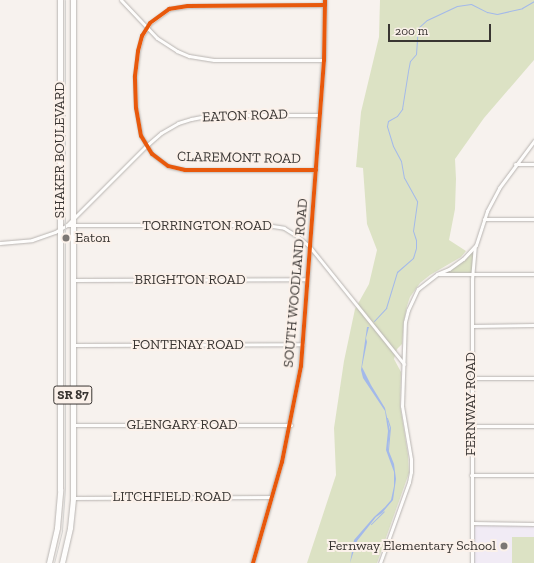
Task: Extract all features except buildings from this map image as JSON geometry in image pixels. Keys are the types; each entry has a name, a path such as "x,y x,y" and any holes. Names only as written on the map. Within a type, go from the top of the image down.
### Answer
{"main road":[{"name":"SHAKER BOULEVARD","path":"49,563 57,528 60,490 60,0"},
{"name":"SHAKER BOULEVARD","path":"62,563 70,528 73,498 73,345 70,225 73,219 73,0"}],"street":[{"path":"121,0 146,28 170,47 195,58 220,60 324,60"},
{"name":"SOUTH WOODLAND ROAD","path":"253,563 291,425 303,344 324,60 326,0"},
{"path":"146,146 139,130 135,85 139,46 146,28 166,11 183,6 325,5"},
{"name":"EATON ROAD","path":"73,219 146,146 172,126 198,117 220,115 320,115"},
{"name":"FERNWAY ROAD","path":"472,563 472,274 476,246 484,219 498,188 534,141"},
{"name":"CLAREMONT ROAD","path":"146,146 163,164 180,170 316,170"},
{"path":"515,164 534,164"},
{"path":"484,219 534,219"},
{"path":"0,243 32,240 70,225"},
{"name":"TORRINGTON ROAD","path":"70,225 279,226 293,233 310,247 404,364"},
{"path":"381,562 409,482 411,472 411,459 402,406 408,310 418,289 437,274 449,269 463,259 476,246"},
{"path":"437,274 534,274"},
{"name":"BRIGHTON ROAD","path":"72,280 307,280"},
{"path":"472,326 534,325"},
{"name":"FONTENAY ROAD","path":"73,345 303,344"},
{"path":"471,378 534,378"},
{"name":"GLENGARY ROAD","path":"73,425 291,425"},
{"path":"472,426 534,426"},
{"path":"472,475 534,475"},
{"name":"LITCHFIELD ROAD","path":"73,498 272,497"},
{"path":"472,523 534,524"}],"shaded area":[{"name":"Fernway Elementary School","path":"476,525 534,525 534,563 474,563 474,528"}],"green space":[{"path":"380,0 534,0 534,60 484,118 455,159 455,209 449,240 466,251 461,257 430,275 420,283 410,297 407,306 402,344 397,349 394,359 401,372 400,405 408,455 409,473 377,563 307,563 336,475 334,428 344,361 355,309 369,284 377,250 367,224 363,168 356,167 361,112 379,37"},
{"path":"476,245 472,273 437,274 449,269 463,259"},
{"path":"512,537 534,537 534,563 512,563"}],"water":[{"path":"367,327 369,327 362,367 385,408 390,431 388,449 394,464 396,479 393,500 382,513 376,517 357,541 350,563 354,540 391,500 394,486 394,472 386,450 388,431 385,411 363,378 361,370"}],"waterway":[{"path":"374,321 386,308 397,272 413,258 416,248 416,240 413,231 417,201 404,178 401,161 393,146 387,126 388,121 397,116 402,109 410,61 416,54 418,28 427,20 457,6 471,4 487,12 497,14 522,8 534,1"},
{"path":"387,418 390,427 388,450"},
{"path":"371,524 384,511"}],"tram line":[{"path":"54,563 62,530 65,488 65,0"}],"cycle path":[{"path":"253,563 282,462 301,366 324,60 325,0"},
{"path":"316,170 185,170 168,166 152,154 141,136 136,108 135,76 138,51 142,36 150,23 169,9 188,6 325,5"}],"place":[{"name":"Eaton","path":"66,238"},
{"name":"Fernway Elementary School","path":"504,546"}]}
